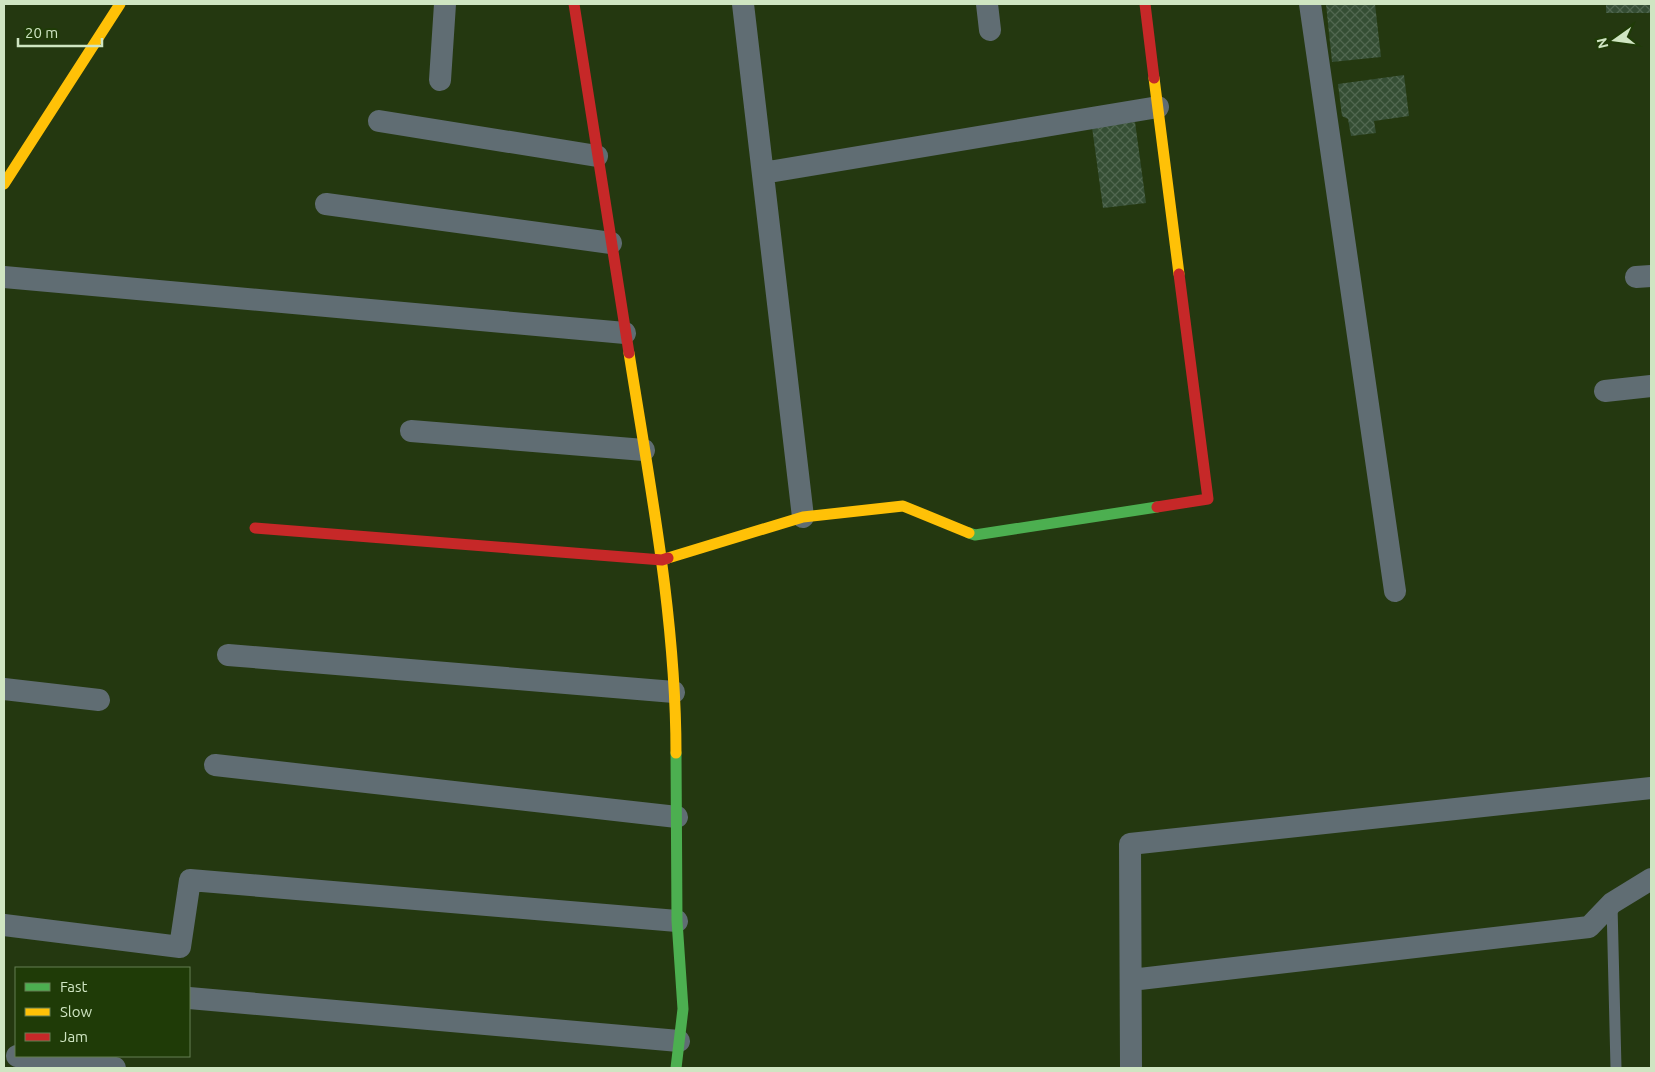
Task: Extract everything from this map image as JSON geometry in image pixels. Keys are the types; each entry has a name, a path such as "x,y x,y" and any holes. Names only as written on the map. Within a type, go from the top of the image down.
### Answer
{"street":[{"path":"4,184 120,4"},
{"path":"440,80 445,4"},
{"path":"574,4 610,243 662,560 676,714 677,921 682,1009 676,1068"},
{"path":"743,4 803,517"},
{"path":"987,4 990,30"},
{"path":"255,528 662,560 803,517 903,506 975,535 1208,498 1145,4"},
{"path":"1310,4 1395,592"},
{"path":"763,173 1158,107"},
{"path":"379,121 597,156"},
{"path":"326,204 610,243"},
{"path":"4,277 625,333"},
{"path":"1605,391 1651,386"},
{"path":"411,431 644,450"},
{"path":"228,655 674,692"},
{"path":"4,689 99,700"},
{"path":"215,765 677,817"},
{"path":"1131,1068 1130,844 1651,788"},
{"path":"1131,980 1589,927 1612,903 1651,879"},
{"path":"4,925 180,947 190,880 677,921"},
{"path":"190,998 679,1041"},
{"path":"24,1057 115,1068"}],"lane":[{"path":"1612,903 1616,1068"}],"building":[{"path":"1326,4 1375,4 1381,57 1332,62"},
{"path":"1606,4 1651,4 1651,13 1606,13"},
{"path":"1404,75 1409,116 1374,121 1376,133 1351,136 1348,119 1342,116 1338,84"},
{"path":"1135,122 1146,203 1103,208 1092,127"}],"traffic: fast":[{"path":"969,533 975,535 1157,507"},
{"path":"676,753 677,921 683,1009 676,1068"}],"traffic: slow":[{"path":"4,184 120,4"},
{"path":"1154,78 1179,274"},
{"path":"629,353 667,603 672,653 676,753"},
{"path":"668,558 803,517 903,506 969,533"}],"traffic: jam":[{"path":"574,4 629,353"},
{"path":"1145,4 1154,78"},
{"path":"1157,507 1208,499 1179,274"},
{"path":"255,528 662,560 668,558"}]}
